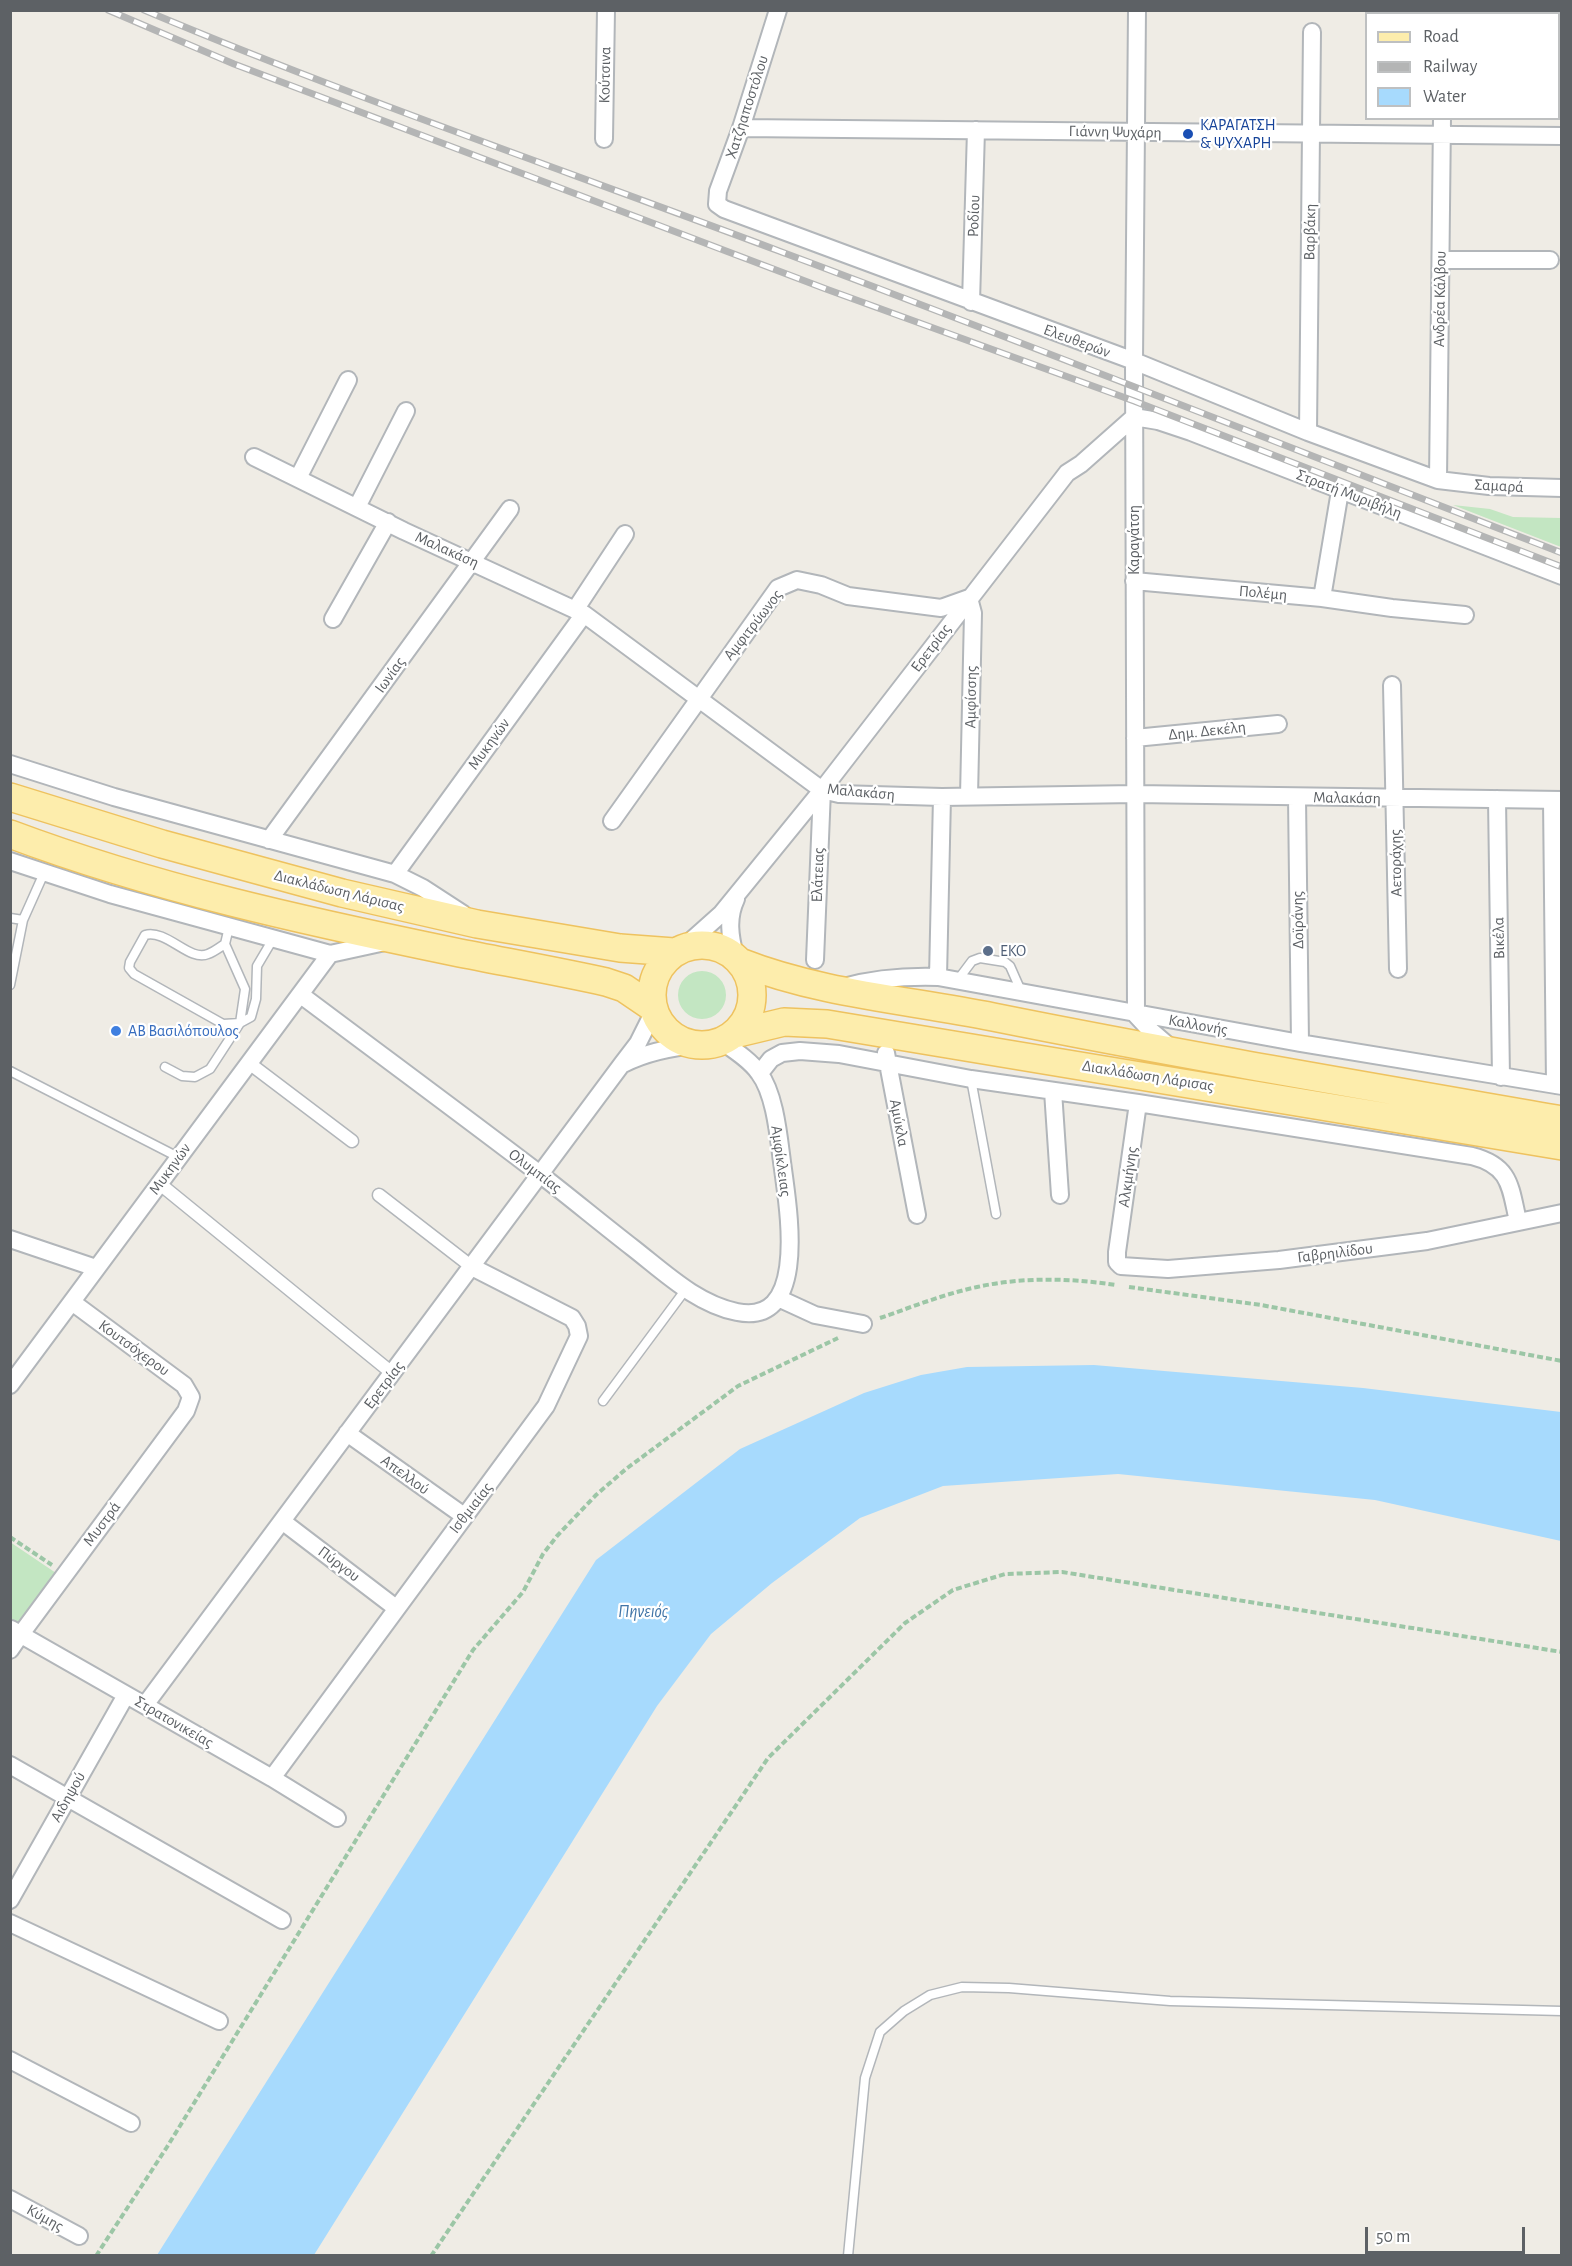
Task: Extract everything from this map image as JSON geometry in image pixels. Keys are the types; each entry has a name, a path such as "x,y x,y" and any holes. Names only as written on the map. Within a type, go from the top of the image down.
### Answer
{"main road":[{"name":"Διακλάδωση Λάρισας","path":"10,797 251,869 342,893 477,924 620,948 679,949"},
{"name":"Διακλάδωση Λάρισας","path":"10,834 50,849 231,902 400,940 606,982 631,992 653,1009"},
{"path":"697,944 723,949 738,959 749,976 752,991 751,1007 744,1022 718,1040 684,1042 671,1035 661,1024 653,1009 651,991 655,976 663,962 679,949 697,944"},
{"name":"Διακλάδωση Λάρισας","path":"738,959 790,980 835,989 1562,1120"},
{"name":"Διακλάδωση Λάρισας","path":"718,1040 763,1026 793,1022 827,1024 1562,1146"}],"street":[{"name":"Κούτσινα","path":"604,139 606,10"},
{"name":"Χατζηαποστόλου","path":"717,204 718,191 741,128 778,10"},
{"name":"Καραγάτση","path":"1136,1014 1134,362 1137,10"},
{"name":"Βαρβάκη","path":"1308,432 1312,32"},
{"name":"Γιάννη Ψυχάρη","path":"741,128 1311,134 1442,127 1562,136"},
{"name":"Ανδρέα Κάλβου","path":"1438,480 1442,127"},
{"name":"Ροδίου","path":"971,302 976,130"},
{"name":"Ελευθερών","path":"717,204 724,209 1134,362 1308,432 1438,480"},
{"path":"1441,260 1550,260"},
{"path":"298,478 348,380"},
{"path":"357,507 406,411"},
{"name":"Στρατή Μυριβήλη","path":"1134,417 1158,421 1183,429 1562,576"},
{"name":"Ερετρίας","path":"679,949 721,914 822,790 1067,472 1080,464 1134,417"},
{"name":"Μαλακάση","path":"254,457 579,612 822,790 850,794 942,797 1135,794 1557,800"},
{"name":"Σαμαρά","path":"1438,480 1489,486 1562,488"},
{"path":"1322,598 1341,490"},
{"name":"Ιωνίας","path":"269,840 510,509"},
{"path":"333,619 388,522"},
{"name":"Μυκηνών","path":"395,874 579,612 625,534"},
{"name":"Αμφιτρύωνος","path":"612,821 778,588 797,580 821,585 848,597 941,608 969,598"},
{"name":"Πολέμη","path":"1134,581 1322,598 1465,615"},
{"name":"Αμφίσσης","path":"969,598 973,613 969,796"},
{"name":"Αετοράχης","path":"1392,685 1398,969"},
{"name":"Δημ. Δεκέλη","path":"1135,738 1278,724"},
{"path":"10,764 114,797 395,874 423,888 477,924"},
{"name":"Ελάτειας","path":"815,960 822,790"},
{"path":"938,977 942,797"},
{"name":"Δοϊράνης","path":"1297,797 1300,1043"},
{"name":"Βικέλα","path":"1497,799 1501,1077"},
{"path":"1557,800 1558,1085"},
{"path":"10,861 229,927 330,954 400,940"},
{"name":"Ερετρίας","path":"738,959 730,935 730,918 740,890"},
{"name":"Μυκηνών","path":"10,1385 330,954"},
{"name":"Καλλoνής","path":"835,989 875,979 902,976 938,977 1300,1043 1558,1085"},
{"name":"Ολυμπίας","path":"301,995 540,1175 686,1289 713,1303 739,1312 758,1312 778,1299"},
{"name":"Ερετρίας","path":"145,1705 622,1064 638,1042 653,1009"},
{"path":"1136,1014 1149,1029 1176,1052"},
{"name":"Αμύκλα","path":"882,1032 917,1215"},
{"path":"622,1064 640,1055 718,1040"},
{"name":"Αμφίκλειας","path":"718,1040 736,1051 760,1073 768,1092 775,1120 790,1229 788,1273 778,1299"},
{"path":"760,1073 777,1055 787,1052 820,1052 887,1062 921,1071 971,1079 1461,1154 1488,1160 1500,1168 1508,1179 1518,1221"},
{"path":"249,1063 352,1141"},
{"path":"1053,1091 1060,1195"},
{"name":"Αλκμήνης","path":"1117,1252 1138,1103"},
{"path":"1262,1122 1333,1107"},
{"path":"160,1184 392,1373"},
{"path":"379,1195 472,1267"},
{"name":"Γαβρηιλίδου","path":"1117,1252 1117,1262 1129,1268 1210,1267 1426,1241 1562,1213"},
{"path":"10,1239 96,1268"},
{"name":"Ισθμιαίας","path":"272,1778 546,1406 579,1336 572,1318 472,1267"},
{"path":"778,1299 815,1315 863,1324"},
{"name":"Κουτσόχερου","path":"72,1302 184,1385 190,1398"},
{"name":"Μυστρά","path":"10,1650 16,1631 65,1574 186,1411 190,1398"},
{"name":"Απελλού","path":"347,1433 464,1516"},
{"name":"Πύργου","path":"282,1521 396,1608"},
{"name":"Στρατονικείας","path":"16,1631 272,1778 337,1818"},
{"name":"Αιδηψού","path":"10,1900 18,1868 68,1797 126,1695"},
{"path":"10,1765 282,1920"},
{"path":"10,1923 219,2021"},
{"path":"10,2060 130,2123"},
{"name":"Κύμης","path":"10,2199 79,2236"}],"lane":[{"path":"10,984 23,920 44,873"},
{"path":"10,918 23,920"},
{"path":"165,1067 182,1076 195,1077 210,1069 240,1023 245,988 225,944 229,927"},
{"path":"225,944 207,955 198,955 152,933 145,936 129,968 134,974 223,1024 240,1023 250,1017 256,999 257,966 273,939"},
{"path":"957,981 972,961 980,958 1005,962 1010,966 1021,992"},
{"path":"10,1071 178,1157"},
{"path":"971,1079 996,1214"},
{"path":"603,1401 686,1289"},
{"path":"848,2256 865,2078 880,2032 904,2011 930,1995 962,1987 1170,2001 1562,2010"}],"path":[{"path":"96,2256 167,2147 473,1650 523,1592 543,1554 556,1536 589,1501 626,1469 721,1397 750,1379 848,1334 863,1324 974,1287 1012,1281 1058,1279 1261,1305 1562,1361"},
{"path":"10,1537 65,1574"},
{"path":"431,2256 768,1758 905,1623 953,1590 1005,1574 1062,1572 1562,1652"}],"green space":[{"path":"1453,505 1490,509 1513,517 1561,518 1561,547"},
{"path":"697,971 707,971 719,978 726,990 726,1000 719,1012 707,1019 697,1019 682,1008 678,1000 678,990 689,975"},
{"path":"10,1542 56,1573 19,1624 11,1620"}],"water":[{"name":"Πηνειός","path":"1094,1365 1363,1388 1561,1412 1561,1541 1375,1500 1118,1474 943,1486 860,1518 772,1583 711,1634 657,1706 314,2255 157,2255 596,1560 740,1449 864,1393 921,1375 967,1367"}],"railway":[{"path":"108,10 234,64 826,289 1134,401 1562,567"},
{"path":"144,10 302,74 877,288 1562,553"}],"place":[{"name":"ΚΑΡΑΓΑΤΣΗ & ΨΥΧΑΡΗ","path":"1188,134"},
{"name":"EKO","path":"988,951"},
{"name":"ΑΒ Βασιλόπουλος","path":"116,1031"}]}
